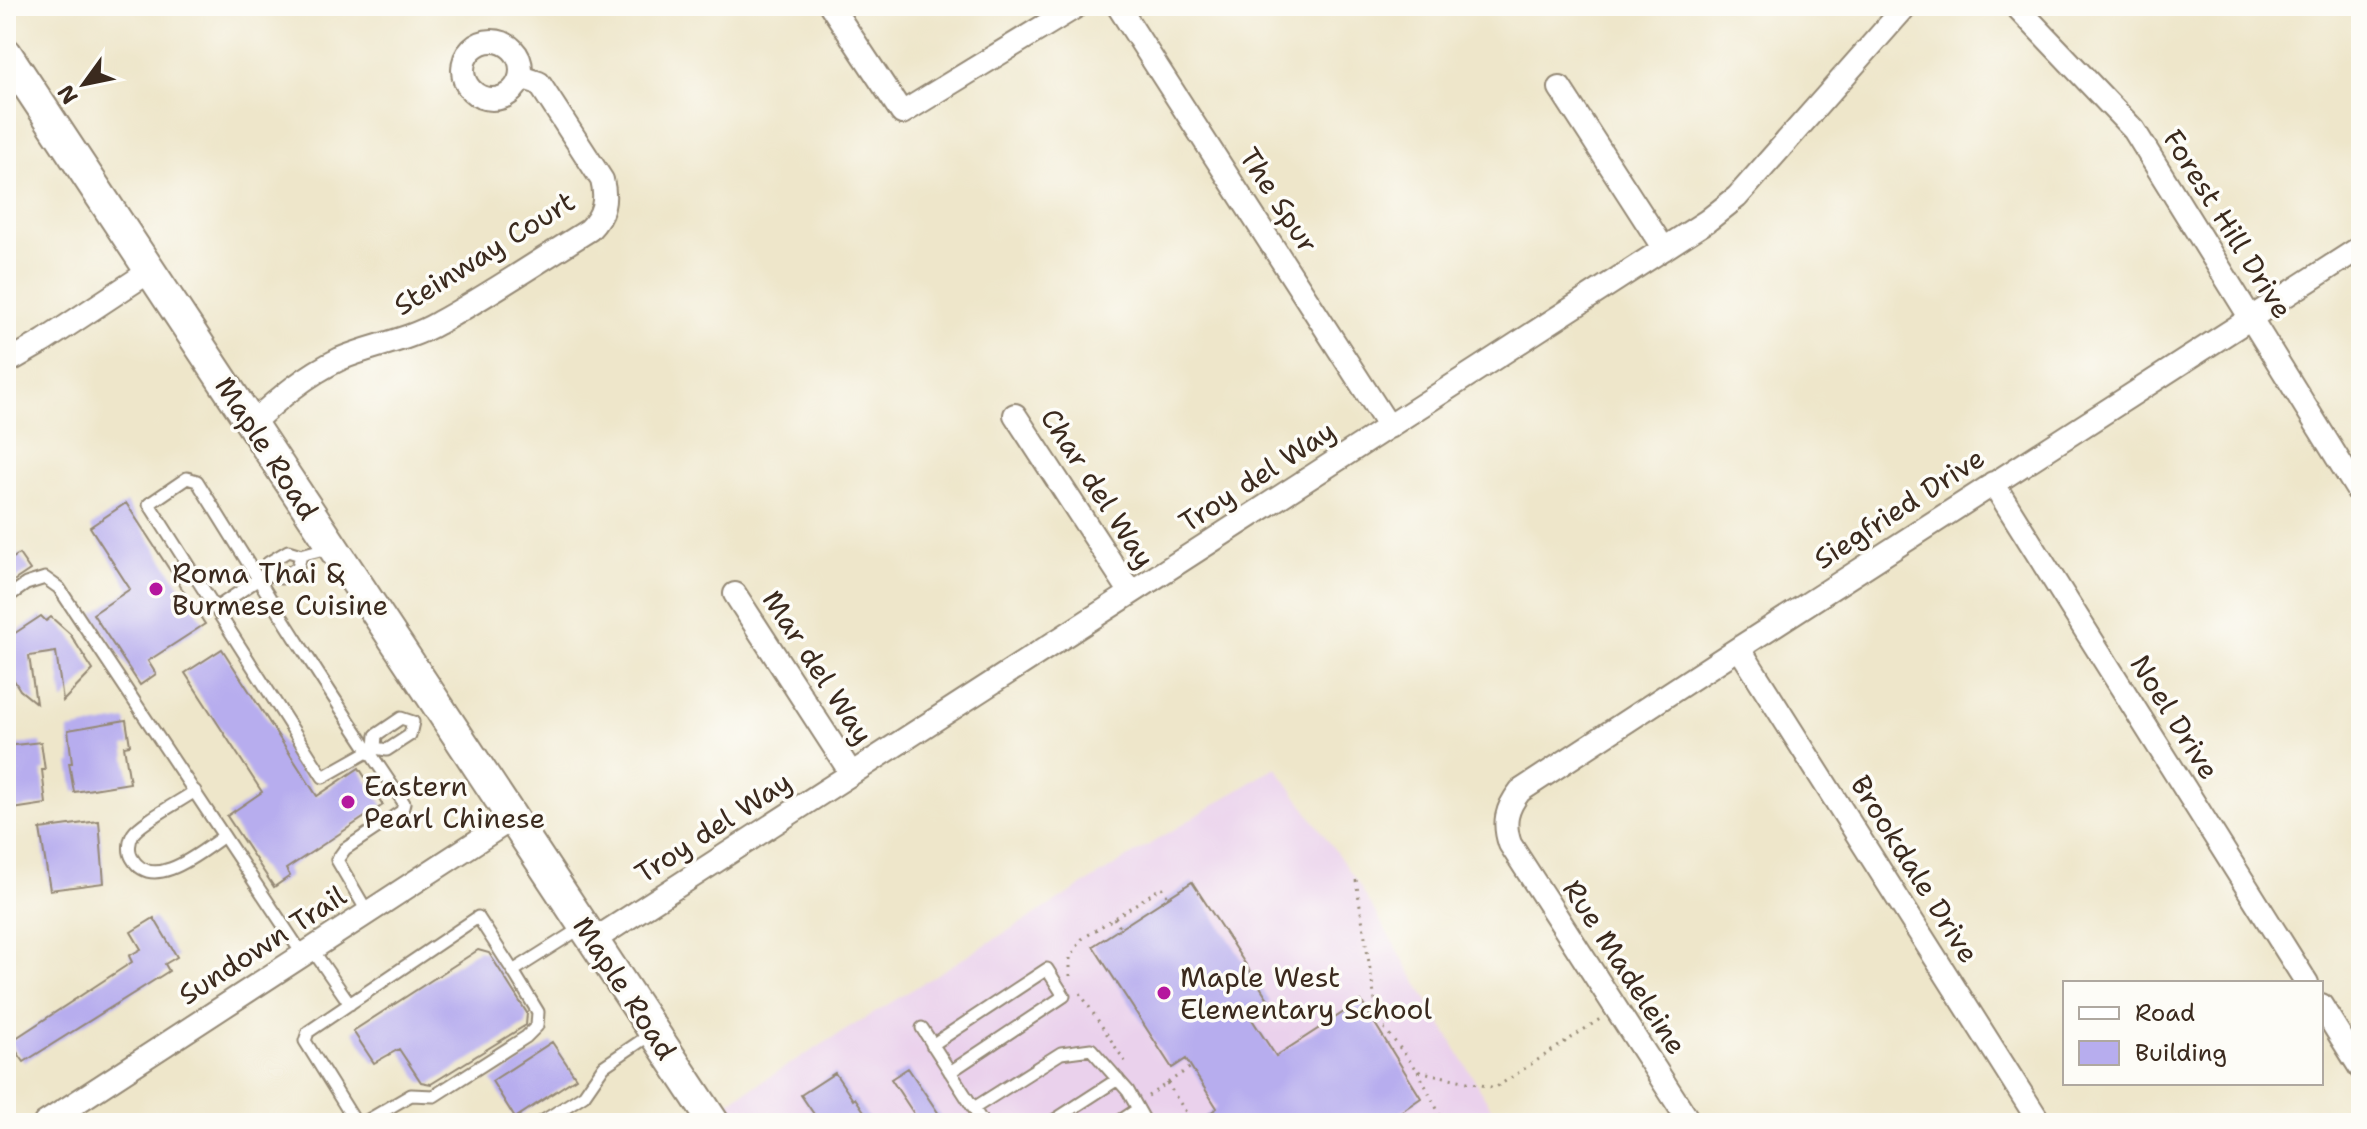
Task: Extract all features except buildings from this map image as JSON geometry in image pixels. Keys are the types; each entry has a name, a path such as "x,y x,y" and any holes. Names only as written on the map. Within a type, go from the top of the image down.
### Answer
{"main road":[{"name":"Maple Road","path":"6,53 332,547 426,714 513,818 714,1123"}],"street":[{"path":"831,6 902,113 1077,6"},
{"name":"The Spur","path":"1118,6 1389,427"},
{"name":"Troy del Way","path":"589,933 851,773 1707,221 1737,197 1906,6"},
{"name":"Forest Hill Drive","path":"2016,6 2134,130 2361,496"},
{"name":"Steinway Court","path":"251,424 281,396 314,373 341,359 407,338 436,324 589,230 597,222 604,208 602,180 539,83 521,77"},
{"path":"1560,88 1664,249"},
{"name":"Siegfried Drive","path":"1510,844 1505,830 1506,816 1520,791 2361,247"},
{"path":"6,363 150,271"},
{"name":"Char del Way","path":"1015,415 1131,593"},
{"name":"Noel Drive","path":"1993,483 2306,981"},
{"name":"Mar del Way","path":"735,594 851,773"},
{"name":"Brookdale Drive","path":"1739,648 2040,1123"},
{"name":"Sundown Trail","path":"45,1123 513,818"},
{"name":"Rue Madeleine","path":"1510,844 1690,1123"},
{"path":"2323,1008 2361,1069"}],"lane":[{"path":"368,913 337,860 345,849 402,811 404,803 372,750 262,577 197,481 187,478 149,504 323,777 372,750 387,750 410,735 426,714"},
{"path":"216,608 262,577 268,563 288,551 301,555 332,547"},
{"path":"262,577 281,578 298,567 301,555"},
{"path":"6,598 26,584 45,578 59,588 224,836 307,952 350,1004"},
{"path":"372,750 376,735 401,718 426,714"},
{"path":"195,791 134,832 129,844 133,859 144,869 158,874 171,870 224,836"},
{"path":"356,1123 305,1041 308,1032 478,917 538,1012 537,1026 526,1037 434,1096 411,1095 363,1123"},
{"path":"513,971 589,933"},
{"path":"932,1045 1047,969 1064,996 950,1072"},
{"path":"922,1028 983,1123"},
{"path":"540,1123 584,1095 604,1066 655,1032"},
{"path":"974,1108 1061,1053 1091,1049 1128,1091 1146,1123"},
{"path":"1050,1123 1118,1079"},
{"path":"1117,1123 1138,1109"}],"path":[{"path":"1356,880 1378,1020 1418,1071 1444,1123"},
{"path":"1070,978 1070,958 1082,939 1162,887 1167,896"},
{"path":"1114,918 1121,929"},
{"path":"1079,992 1130,1070"},
{"path":"1418,1071 1495,1088 1600,1019"},
{"path":"1154,1105 1148,1096 1191,1067"},
{"path":"1167,1083 1193,1123"}],"shaded area":[{"name":"Maple West Elementary School","path":"1276,767 1356,880 1500,1123 730,1123 720,1107"}],"place":[{"name":"Roma Thai & Burmese Cuisine","path":"156,589"},
{"name":"Eastern Pearl Chinese","path":"348,802"},
{"name":"Maple West Elementary School","path":"1164,993"}]}
